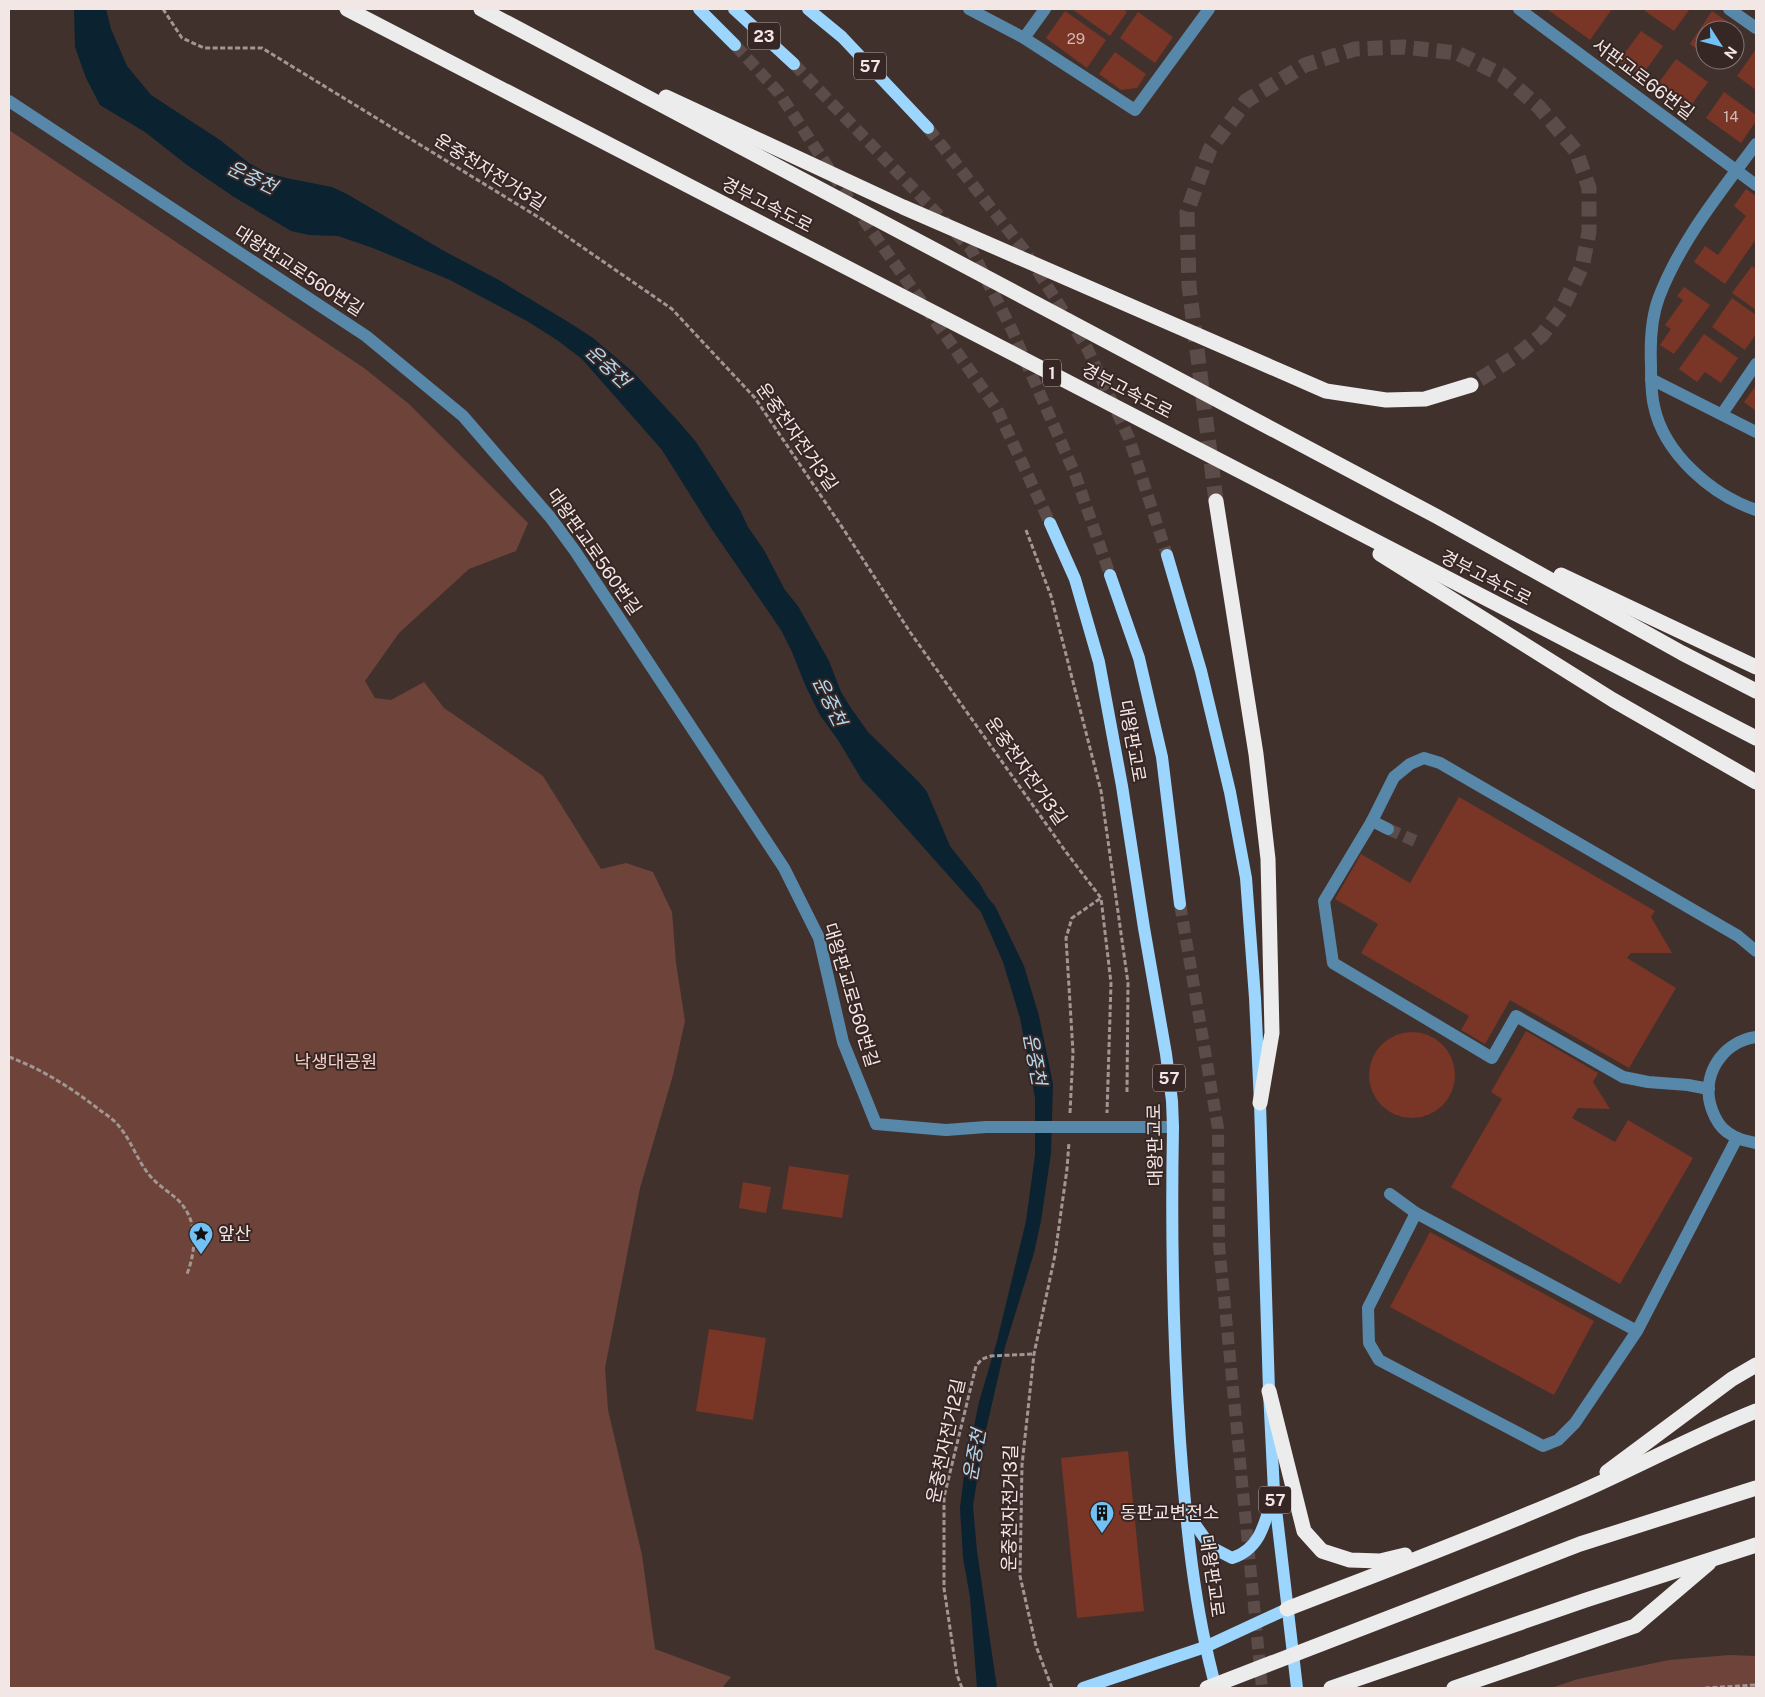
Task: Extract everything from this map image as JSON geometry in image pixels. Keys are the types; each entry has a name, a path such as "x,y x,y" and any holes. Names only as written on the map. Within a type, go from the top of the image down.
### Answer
{"highway":[{"name":"경부고속도로","path":"347,9 1756,738"},
{"name":"경부고속도로","path":"481,9 1436,516 1682,653 1756,691"},
{"path":"509,24 903,207 1326,391 1386,400 1425,399 1471,384"},
{"path":"1287,496 1613,700 1756,782"},
{"path":"1216,501 1256,754 1268,858 1272,1033 1260,1103"},
{"path":"1436,516 1756,667"},
{"path":"1581,1492 1732,1379 1756,1365"},
{"path":"1269,1391 1304,1531 1322,1551 1350,1560 1380,1561 1448,1547"},
{"path":"1287,1609 1448,1547 1581,1492 1728,1423 1756,1412"},
{"path":"1207,1688 1580,1544 1756,1488"},
{"path":"1331,1688 1586,1600 1756,1545"},
{"path":"1454,1688 1635,1626 1717,1557"}],"main road":[{"path":"699,9 735,45"},
{"name":"23","path":"734,9 794,64"},
{"name":"57","path":"808,9 842,37 928,128"},
{"name":"대왕판교로","path":"1050,523 1075,579 1100,662 1166,1054 1174,1127 1175,1365 1185,1511 1205,1647 1216,1688"},
{"name":"57","path":"1167,555 1208,699 1230,792 1246,878 1255,998 1260,1103 1274,1492 1297,1688"},
{"name":"대왕판교로","path":"1110,575 1139,658 1162,757 1180,904"},
{"path":"1185,1511 1211,1547 1232,1558 1243,1555 1262,1532 1274,1492"},
{"path":"1083,1688 1205,1647 1287,1609"}],"street":[{"path":"969,9 1024,38 1135,110 1209,9"},
{"path":"1024,38 1046,9"},
{"path":"1729,9 1756,28"},
{"name":"서판교로66번길","path":"1527,11 1756,185"},
{"name":"대왕판교로560번길","path":"9,100 366,336 462,416 550,516 576,551 784,868 819,938 843,1042 876,1124 946,1130 986,1127 1106,1126"},
{"path":"1756,144 1704,213 1670,272 1658,299 1650,345 1654,406 1662,428 1674,449 1714,489 1740,504 1756,510"},
{"path":"1722,414 1756,364"},
{"path":"1651,379 1756,432"},
{"path":"1709,1089 1688,1085 1648,1082 1624,1076 1516,1016 1492,1058 1333,963 1324,901 1372,821 1394,777 1410,764 1424,758 1440,763 1738,936 1756,951"},
{"path":"1372,821 1388,829"},
{"path":"1756,1037 1738,1042 1725,1052 1714,1065 1709,1081 1708,1100 1715,1117 1726,1131 1737,1138 1756,1143"},
{"path":"1106,1126 1174,1127"},
{"path":"1416,1213 1368,1308 1369,1343 1379,1360 1543,1446 1558,1440 1575,1423 1637,1331 1737,1138"},
{"path":"1390,1194 1416,1213 1637,1331"}],"path":[{"name":"운중천자전거3길","path":"163,9 182,38 204,48 262,48 543,220 672,309 755,398 910,632 1066,852 1101,898 1111,983 1106,1126"},
{"path":"1026,530 1051,596 1101,792 1128,983 1127,1092"},
{"path":"9,1056 41,1071 66,1086 117,1124 147,1172 187,1212 192,1224 194,1237 193,1258 187,1274"},
{"name":"운중천자전거3길","path":"991,1356 1034,1354 1022,1465 1020,1576 1036,1646 1052,1688"},
{"name":"운중천자전거2길","path":"962,1688 958,1675 944,1588 944,1497 976,1366 982,1359 991,1356"},
{"path":"1705,1688 1756,1685"}],"green space":[{"name":"낙생대공원","path":"9,130 364,368 409,404 528,523 516,551 469,569 399,633 365,681 375,698 391,700 424,682 444,708 543,776 601,869 626,863 653,872 672,912 676,963 685,1021 673,1075 640,1188 605,1368 608,1410 642,1555 655,1649 731,1677 722,1688 11,1688 9,1685"},
{"path":"1730,1655 1756,1656 1756,1688 1551,1688 1578,1679 1669,1660"}],"water":[{"name":"운중천","path":"74,9 106,9 111,29 127,66 151,95 220,140 249,163 265,172 332,187 347,194 444,251 497,279 570,323 593,338 633,372 696,442 740,510 785,590 798,606 829,661 841,692 851,708 868,732 927,792 950,846 995,906 1024,966 1039,1016 1053,1084 1051,1153 1041,1221 1034,1253 1005,1347 983,1443 973,1506 977,1551 997,1688 977,1688 970,1597 963,1558 960,1508 964,1475 979,1402 997,1341 1026,1221 1035,1155 1035,1098 1020,1018 1003,962 981,912 862,780 838,740 820,715 781,630 711,528 662,450 582,359 527,321 450,280 373,248 338,236 309,235 291,231 234,197 187,165 145,132 100,105 86,78 75,47"}],"building":[{"path":"1072,9 1123,9 1127,12 1110,36"},
{"path":"1547,9 1612,9 1590,40"},
{"path":"1646,9 1689,10 1674,31 1645,11"},
{"path":"1065,11 1106,40 1087,68 1046,38"},
{"path":"1712,11 1725,20 1706,20"},
{"path":"1138,12 1173,37 1155,63 1120,38"},
{"path":"1641,31 1663,46 1641,77 1619,61"},
{"path":"1695,36 1695,48 1690,44"},
{"path":"1756,49 1756,90 1737,76 1741,70 1745,70 1745,65"},
{"path":"1115,52 1146,74 1137,88 1121,90 1099,74"},
{"path":"1676,59 1708,82 1687,111 1655,88"},
{"path":"1724,92 1756,115 1756,121 1741,143 1706,118"},
{"path":"1746,189 1756,196 1756,239 1725,284 1694,262 1705,246 1718,255 1746,216 1734,206"},
{"path":"1752,266 1756,269 1756,310 1732,293"},
{"path":"1684,287 1710,305 1674,354 1660,345 1671,329 1665,325 1683,300 1677,296"},
{"path":"1732,298 1756,315 1756,334 1745,350 1712,327"},
{"path":"1704,334 1738,358 1721,383 1705,372 1697,382 1679,369"},
{"path":"1754,388 1756,389 1756,411 1744,402"},
{"path":"1459,797 1655,911 1651,917 1672,953 1631,953 1627,958 1676,988 1629,1068 1510,1000 1485,1044 1461,1030 1469,1016 1361,953 1378,924 1335,899 1361,854 1410,883"},
{"path":"1526,1031 1598,1073 1593,1082 1610,1109 1578,1108 1572,1118 1615,1142 1628,1120 1693,1158 1620,1284 1451,1187 1502,1099 1491,1092"},
{"path":"1412,1032 1428,1035 1436,1039 1448,1051 1452,1059 1455,1075 1452,1091 1448,1099 1436,1111 1428,1115 1412,1118 1396,1115 1388,1111 1376,1099 1372,1091 1369,1075 1372,1059 1376,1051 1388,1039 1396,1035"},
{"path":"789,1166 849,1175 842,1218 782,1209"},
{"path":"743,1182 771,1187 766,1213 739,1208"},
{"path":"1430,1232 1594,1321 1554,1395 1390,1307"},
{"path":"709,1329 766,1338 753,1420 696,1411"},
{"name":"동판교변전소","path":"1128,1451 1144,1611 1077,1618 1061,1458"}],"tunnel":[{"path":"735,45 779,93 845,193 997,409 1050,523"},
{"path":"1216,501 1189,286 1187,212 1210,149 1246,101 1305,65 1355,49 1403,47 1457,53 1502,75 1539,107 1576,151 1589,188 1589,232 1582,267 1561,310 1542,335 1516,356 1471,385"},
{"path":"794,64 971,249 1012,330 1075,474 1110,575"},
{"path":"928,128 1024,250 1087,348 1129,438 1167,555"},
{"path":"1388,829 1415,841"},
{"path":"1180,904 1218,1128 1219,1245 1262,1688"}],"place":[{"name":"앞산","path":"201,1255"},
{"name":"동판교변전소","path":"1102,1534"}]}
